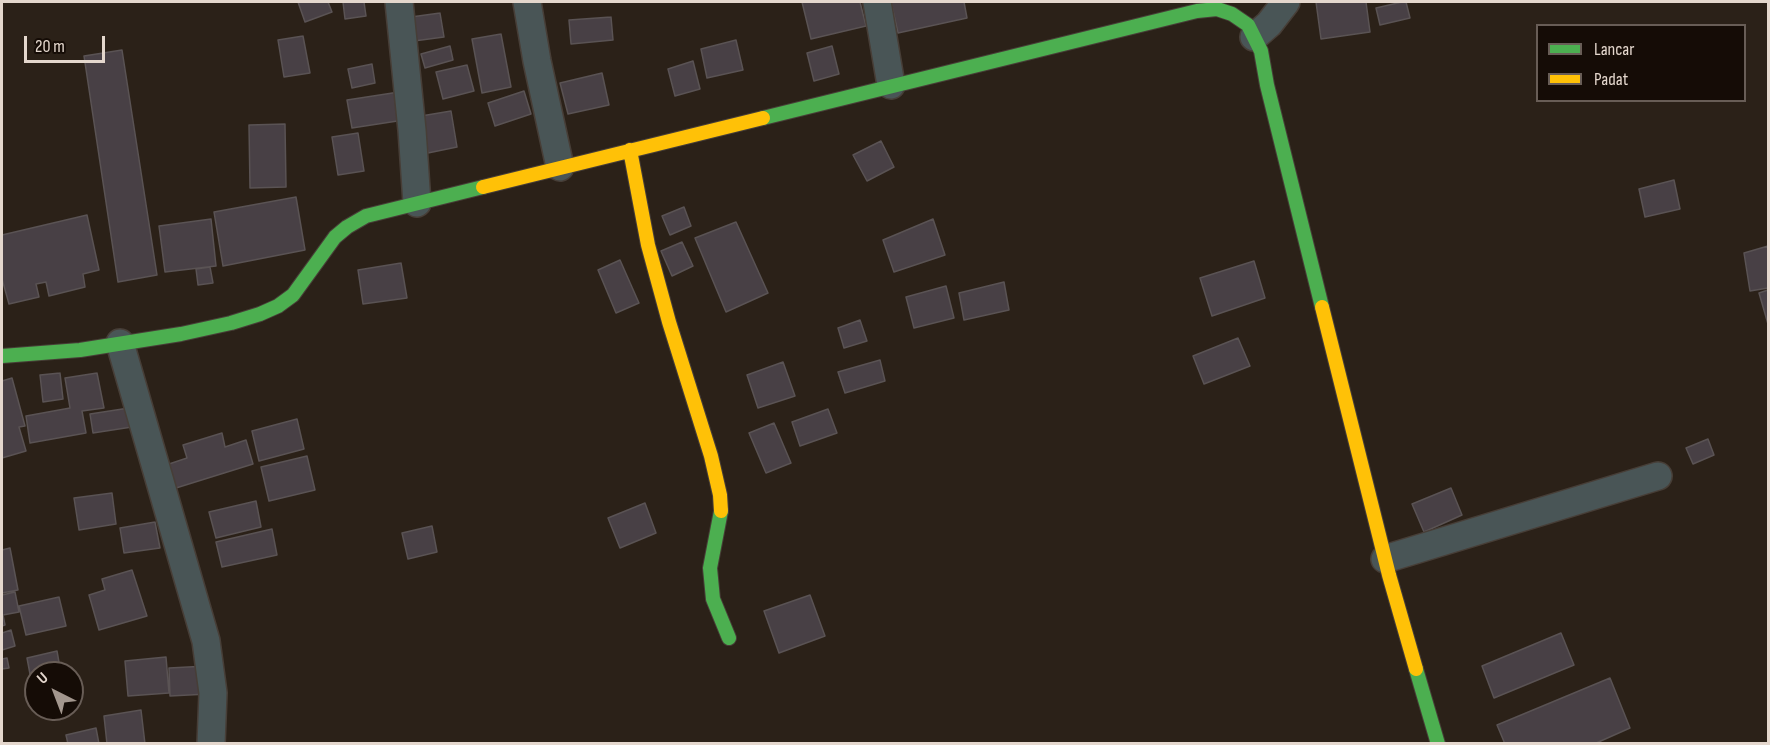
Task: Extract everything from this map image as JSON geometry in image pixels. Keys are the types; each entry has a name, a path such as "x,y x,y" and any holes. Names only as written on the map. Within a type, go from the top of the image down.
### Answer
{"street":[{"path":"399,2 417,203"},
{"path":"527,2 560,167"},
{"path":"878,2 891,85"},
{"path":"1254,37 1269,24 1286,2"},
{"path":"2,356 80,350 181,334 231,323 278,306 293,295 335,237 366,216 891,85 1168,10 1217,9 1232,14 1248,25 1261,51 1267,85 1385,560 1438,744"},
{"path":"630,150 648,245 720,495 722,515 710,568 713,599 729,638"},
{"path":"120,343 206,641 213,693 211,744"},
{"path":"1385,560 1658,476"}],"building":[{"path":"298,2 328,2 332,12 305,22"},
{"path":"343,2 364,2 366,16 345,19"},
{"path":"802,2 860,2 866,26 811,39"},
{"path":"891,2 964,2 967,18 898,33"},
{"path":"1316,2 1366,2 1370,32 1321,39"},
{"path":"1406,2 1410,18 1380,25 1376,8"},
{"path":"440,13 444,37 414,41 411,17"},
{"path":"611,17 613,40 571,44 569,20"},
{"path":"501,34 511,87 482,93 472,39"},
{"path":"303,36 310,73 284,77 278,40"},
{"path":"736,40 743,70 707,78 701,49"},
{"path":"450,46 453,60 425,68 421,54"},
{"path":"832,46 839,74 814,81 807,53"},
{"path":"122,50 157,275 118,282 84,56"},
{"path":"693,61 700,89 675,96 668,69"},
{"path":"372,64 375,83 352,88 348,69"},
{"path":"467,65 474,91 443,99 436,72"},
{"path":"602,73 609,105 568,114 560,83"},
{"path":"524,91 531,114 495,126 488,103"},
{"path":"399,92 404,120 352,128 347,100"},
{"path":"451,111 457,147 428,153 421,116"},
{"path":"285,124 286,187 250,188 249,125"},
{"path":"358,133 364,171 338,175 332,137"},
{"path":"881,141 894,167 867,181 853,155"},
{"path":"1674,180 1680,209 1645,217 1639,189"},
{"path":"296,197 305,250 223,266 214,212"},
{"path":"684,207 691,226 670,235 662,216"},
{"path":"87,215 99,270 83,274 85,287 49,296 46,282 36,284 39,297 9,304 2,279 2,235"},
{"path":"211,219 216,266 165,272 159,226"},
{"path":"933,219 945,255 894,272 883,240"},
{"path":"736,222 768,293 726,312 695,238"},
{"path":"682,242 693,266 672,276 661,251"},
{"path":"1768,246 1768,288 1750,291 1744,253"},
{"path":"620,260 639,303 616,313 598,270"},
{"path":"1254,261 1265,298 1212,316 1200,278"},
{"path":"401,263 407,298 363,304 358,270"},
{"path":"210,267 213,283 198,285 196,269"},
{"path":"1004,282 1009,310 964,320 959,293"},
{"path":"946,286 954,318 914,328 906,297"},
{"path":"1768,290 1768,324 1759,293"},
{"path":"860,320 867,341 844,348 838,328"},
{"path":"1238,338 1250,366 1204,384 1193,356"},
{"path":"880,360 885,381 845,393 838,372"},
{"path":"783,362 795,396 758,408 747,375"},
{"path":"60,373 63,399 43,402 40,375"},
{"path":"97,373 104,408 82,411 86,433 30,443 26,416 70,408 65,378"},
{"path":"12,378 25,426 19,427 26,451 2,458 2,381"},
{"path":"129,408 132,427 93,433 90,414"},
{"path":"828,409 837,433 800,446 792,422"},
{"path":"297,419 304,449 259,461 252,431"},
{"path":"774,423 791,463 766,473 749,433"},
{"path":"222,433 225,447 246,440 253,464 176,488 169,464 187,458 183,445"},
{"path":"1708,439 1714,455 1693,464 1686,448"},
{"path":"307,456 315,490 269,501 261,467"},
{"path":"1451,488 1462,515 1424,532 1412,504"},
{"path":"112,493 116,524 79,530 74,498"},
{"path":"256,501 261,527 216,538 209,512"},
{"path":"645,503 656,533 620,548 608,518"},
{"path":"155,522 160,548 124,553 120,528"},
{"path":"432,526 437,552 408,559 402,533"},
{"path":"272,529 277,555 222,567 216,542"},
{"path":"10,548 18,590 2,593 2,550"},
{"path":"132,570 147,616 99,630 89,595 105,590 102,579"},
{"path":"15,592 19,612 3,615 5,625 2,626 2,595"},
{"path":"810,595 825,636 779,653 764,611"},
{"path":"59,597 66,626 26,635 19,606"},
{"path":"11,630 15,646 2,650 2,633"},
{"path":"1561,633 1574,665 1494,698 1482,666"},
{"path":"57,651 59,661 28,661 27,658"},
{"path":"166,657 169,693 128,696 125,661"},
{"path":"7,658 9,668 2,669 2,659"},
{"path":"207,666 208,694 170,696 169,668"},
{"path":"1610,678 1630,728 1594,744 1505,744 1497,725"},
{"path":"141,710 145,744 107,744 104,716"},
{"path":"96,728 99,744 68,744 66,735"}],"traffic: fast":[{"path":"763,118 1197,11 1217,9 1232,14 1248,25 1261,51 1267,85 1322,307"},
{"path":"2,356 80,350 181,334 260,314 278,306 293,295 335,237 366,216 483,187"},
{"path":"721,511 710,568 713,599 729,638"},
{"path":"1416,669 1438,744"}],"traffic: slow":[{"path":"483,187 763,118"},
{"path":"630,150 648,245 669,322 711,456 720,495 721,511"},
{"path":"1322,307 1389,575 1416,669"}]}
